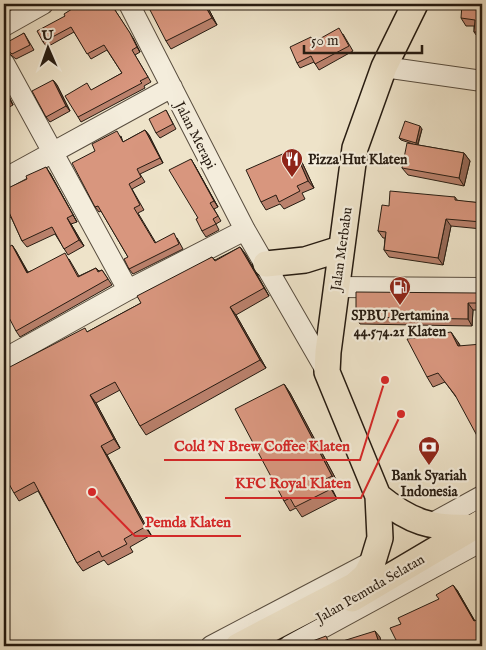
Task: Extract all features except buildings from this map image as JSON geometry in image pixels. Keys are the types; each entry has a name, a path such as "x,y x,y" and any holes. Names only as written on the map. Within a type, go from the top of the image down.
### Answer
{"main road":[{"name":"Jalan Merbabu","path":"378,496 327,372 340,249 355,148 384,67 415,4"},
{"path":"266,264 305,260 340,249"},
{"path":"378,496 398,512 429,525 441,528 479,530"},
{"path":"373,561 380,538 378,496"},
{"name":"Jalan Pemuda Selatan","path":"251,645 362,594 479,530"},
{"name":"Jalan Pemuda Selatan","path":"251,645 355,585 366,574 373,561"}],"street":[{"path":"4,26 43,4"},
{"name":"Jalan Merapi","path":"129,4 245,230 327,372"},
{"path":"4,63 128,290"},
{"path":"384,67 482,81"},
{"path":"4,178 54,153 172,87"},
{"path":"5,355 245,230"},
{"path":"336,286 482,288"},
{"path":"429,525 482,496"},
{"path":"290,646 479,530"},
{"path":"211,646 373,561"}],"place":[{"name":"Pizza Hut Klaten","path":"292,178"},
{"name":"SPBU Pertamina 44.574.21 Klaten","path":"400,306"},
{"name":"Cold 'N Brew Coffee Klaten","path":"385,380"},
{"name":"KFC Royal Klaten","path":"401,414"},
{"name":"Bank Syariah Indonesia","path":"429,466"},
{"name":"Pemda Klaten","path":"92,492"}]}
